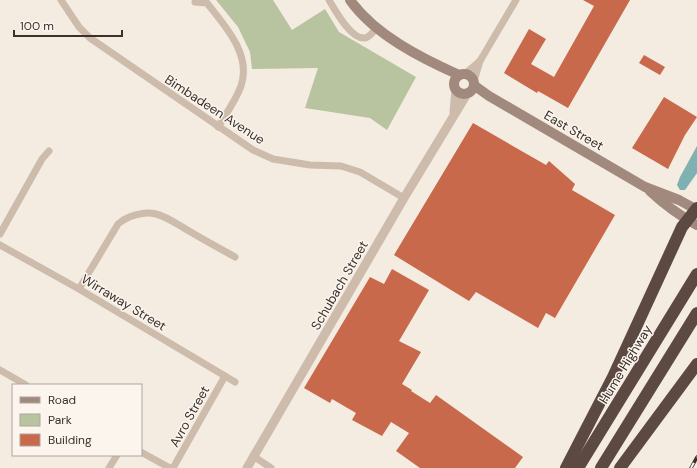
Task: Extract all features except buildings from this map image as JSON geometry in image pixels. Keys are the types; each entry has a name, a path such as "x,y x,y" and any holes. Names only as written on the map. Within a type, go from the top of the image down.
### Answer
{"highway":[{"path":"566,468 613,377 678,236 692,223 696,209"},
{"name":"Hume Highway","path":"578,468 697,274"},
{"path":"601,468 697,313"},
{"path":"620,468 697,364"}],"main road":[{"path":"350,0 377,28 393,39 436,65 462,75 470,76 471,88 459,93 436,65"},
{"path":"455,87 455,79 462,75"},
{"name":"East Street","path":"471,88 489,96 645,187 679,200 696,209"},
{"name":"East Street","path":"645,187 661,202 692,223"}],"street":[{"name":"Bimbadeen Avenue","path":"61,0 79,27 90,38 253,150 273,159 310,165 341,166 360,172 404,198"},
{"path":"329,0 346,26 358,37 367,37 377,28"},
{"name":"Schubach Street","path":"247,468 404,198 471,88 480,61 516,0"},
{"path":"195,2 207,2 235,40 239,50 242,66 241,85 218,127"},
{"name":"Schubach Street","path":"462,75 480,61"},
{"name":"Schubach Street","path":"454,115 455,87"},
{"path":"0,234 48,151"},
{"path":"79,289 118,224 121,221 138,214 155,214 168,219 235,257"},
{"name":"Wirraway Street","path":"0,245 79,289 235,382"},
{"path":"0,370 24,384"},
{"name":"Avro Street","path":"173,468 225,376"},
{"path":"142,453 170,468"},
{"path":"109,468 116,456"},
{"path":"253,456 271,468"}],"green space":[{"path":"216,0 273,0 292,30 325,9 339,32 416,77 387,130 370,118 305,108 318,68 252,69 250,52 238,27"}],"water":[{"path":"697,146 697,173 685,190 680,190 677,185 680,177"}],"railway":[{"path":"691,468 697,457"}]}
